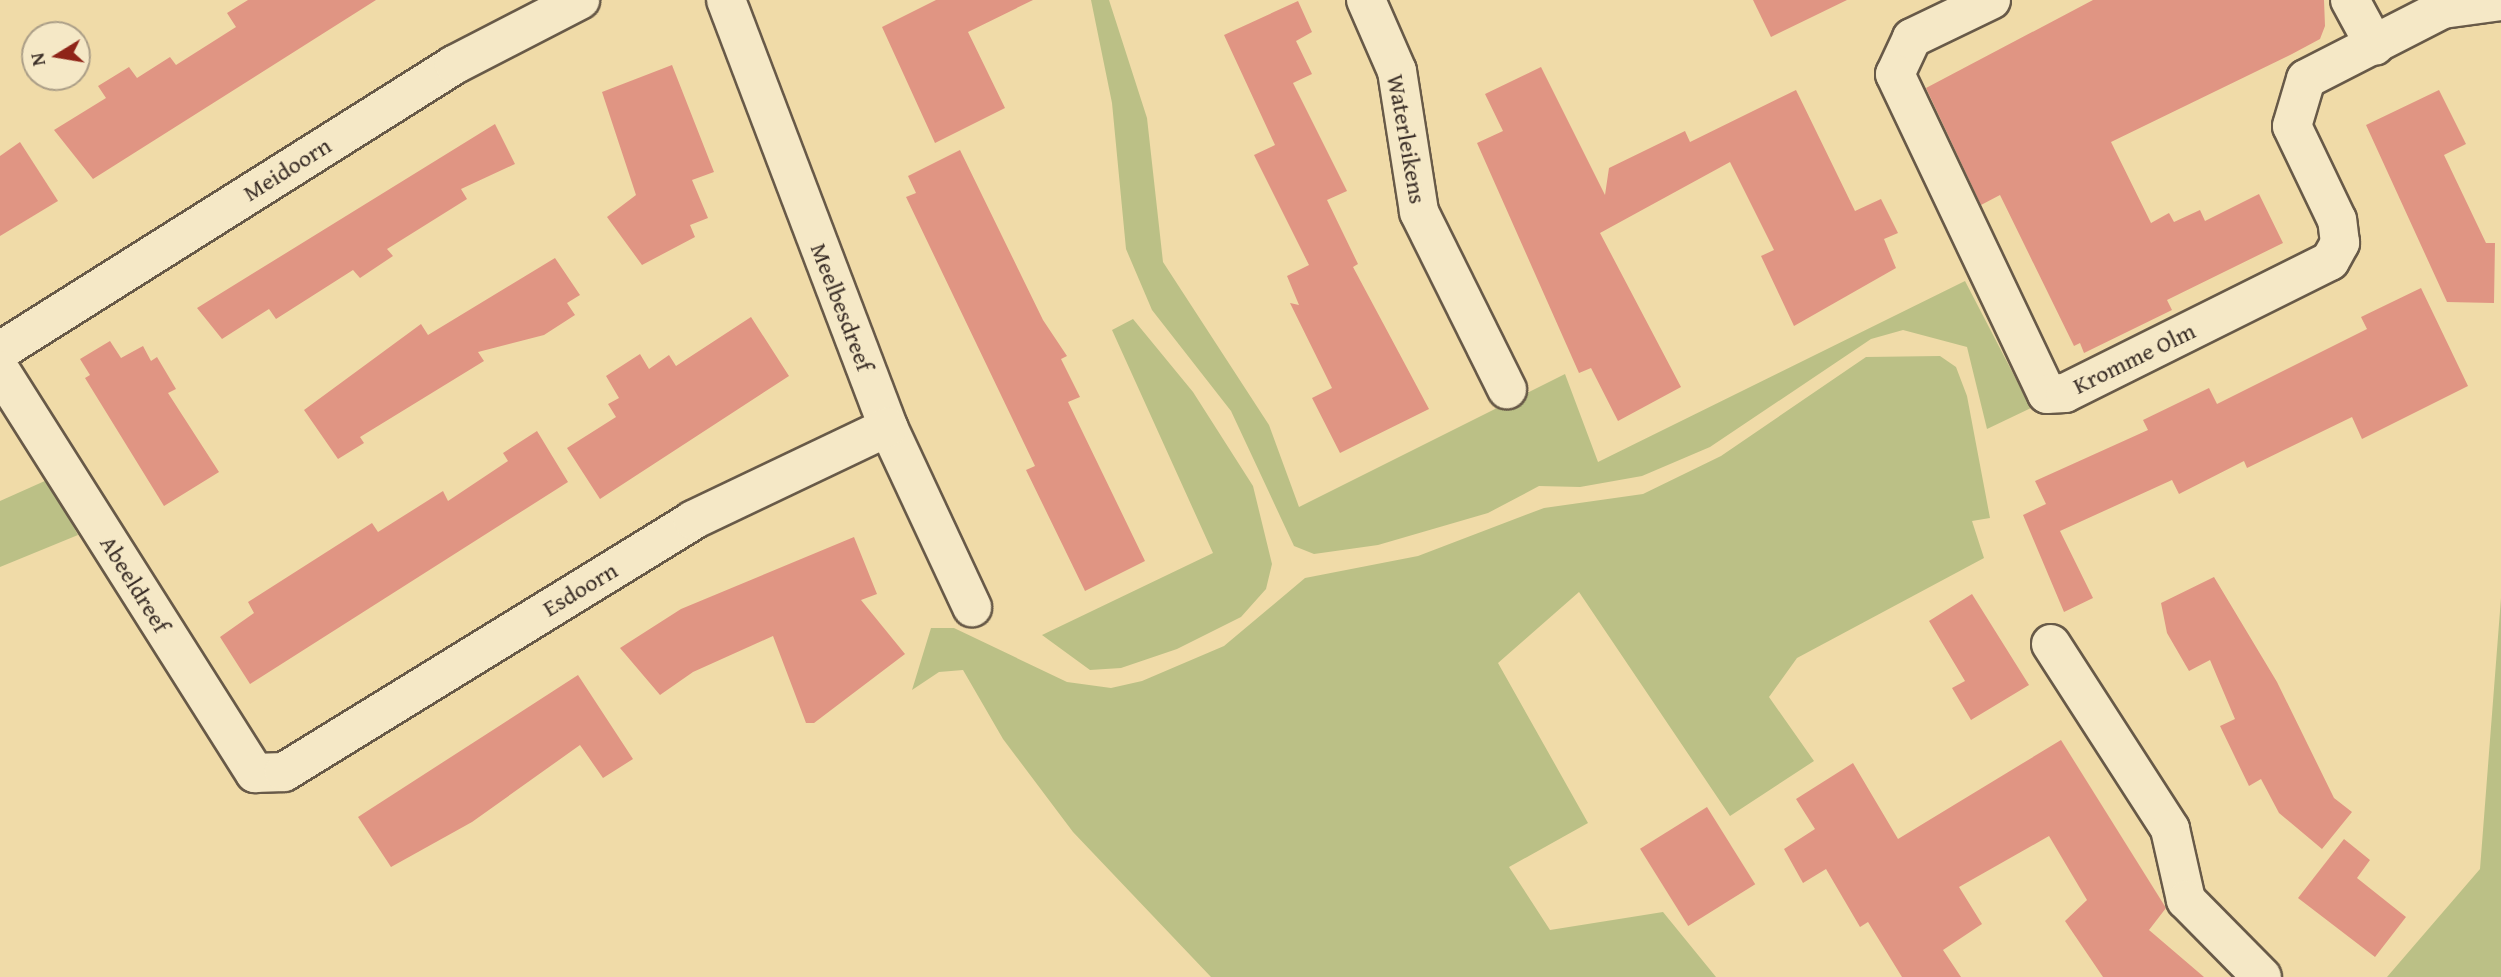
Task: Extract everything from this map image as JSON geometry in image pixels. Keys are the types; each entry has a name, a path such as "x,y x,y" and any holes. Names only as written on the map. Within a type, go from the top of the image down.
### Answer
{"street":[{"name":"Meidoorn","path":"0,351 454,65 580,0"},
{"name":"Meelbesdreef","path":"726,0 888,427 972,607"},
{"name":"Waterleikens","path":"1366,0 1397,71 1419,212 1507,390"},
{"name":"Kromme Olm","path":"1991,0 1912,38 1895,74 2047,394 2065,393 2330,261 2340,243 2337,220 2292,125 2296,100 2306,79 2443,9 2501,1"},
{"path":"2350,0 2375,46"},
{"name":"Abeeldreef","path":"0,370 255,773 284,772"},
{"name":"Esdoorn","path":"284,772 693,520 888,427"},
{"path":"2051,644 2170,829 2186,900 2262,977"}],"green space":[{"path":"1091,0 1109,0 1147,118 1163,262 1269,425 1299,507 1565,374 1598,462 1965,281 2031,408 1987,429 1967,347 1903,330 1871,339 1710,447 1642,476 1580,487 1539,486 1488,513 1378,545 1314,554 1294,546 1231,411 1152,310 1126,249 1112,103"},
{"path":"1133,319 1193,392 1253,486 1272,564 1266,589 1241,617 1177,649 1121,668 1090,670 1042,635 1213,553 1112,330"},
{"path":"1940,356 1956,367 1967,396 1990,518 1972,521 1984,558 1797,658 1769,697 1814,761 1730,816 1579,592 1498,663 1588,823 1509,867 1550,930 1663,912 1716,977 1211,977 1073,832 1003,739 963,670 939,672 912,690 931,628 954,628 1067,682 1111,688 1142,681 1224,646 1305,578 1418,556 1544,508 1643,494 1721,456 1866,357"},
{"path":"47,480 78,535 0,567 0,501"},
{"path":"2501,598 2501,977 2387,977 2480,869"}],"building":[{"path":"248,0 376,0 93,179 54,130 106,98 98,86 129,67 137,78 170,57 176,65 236,27 227,13"},
{"path":"936,0 1033,0 968,32 1005,108 935,143 882,27"},
{"path":"1753,0 1847,0 1771,37"},
{"path":"2093,0 2324,0 2325,26 2320,39 2111,142 2151,223 2169,213 2174,222 2200,210 2205,221 2259,194 2283,243 2167,300 2172,310 2084,353 2080,343 2074,346 2000,195 1981,205 1926,88"},
{"path":"1298,1 1312,32 1296,41 1312,74 1293,83 1347,191 1327,200 1358,264 1353,267 1429,409 1340,453 1312,398 1332,388 1290,303 1299,305 1287,276 1309,265 1254,155 1275,145 1224,35"},
{"path":"672,65 714,172 692,180 708,218 690,225 695,237 642,265 607,217 636,195 602,92"},
{"path":"1541,67 1605,195 1609,168 1685,131 1690,142 1796,90 1855,211 1881,199 1898,233 1884,239 1896,268 1794,326 1761,256 1774,250 1730,162 1600,233 1681,387 1618,421 1591,368 1579,373 1477,143 1503,131 1485,94"},
{"path":"2439,90 2466,144 2444,155 2486,243 2495,243 2494,303 2447,302 2366,125"},
{"path":"495,124 515,164 461,189 467,199 387,249 393,256 360,278 353,270 276,319 269,309 222,339 197,308"},
{"path":"20,142 58,201 0,236 0,156"},
{"path":"960,150 1043,320 1067,356 1061,359 1080,397 1068,402 1145,561 1085,591 1026,470 1035,466 906,197 916,193 908,176"},
{"path":"555,258 580,295 567,303 575,315 544,335 478,352 484,361 360,437 364,443 338,459 304,410 421,324 428,335"},
{"path":"2421,288 2468,386 2362,439 2352,417 2247,468 2244,461 2179,494 2172,480 2060,531 2093,598 2064,612 2023,515 2046,504 2035,481 2148,430 2143,420 2209,388 2217,404 2367,329 2361,317"},
{"path":"751,317 789,376 600,499 567,448 616,417 608,404 619,398 606,376 640,354 649,369 669,355 676,366"},
{"path":"110,341 121,358 143,346 151,361 157,357 176,389 168,393 219,472 164,506 85,378 90,375 80,359"},
{"path":"537,431 568,482 250,684 220,637 254,613 248,602 372,523 378,532 443,491 448,501 508,461 503,453"},
{"path":"854,537 877,594 861,600 905,654 814,723 806,723 773,636 693,672 660,695 620,648 681,609"},
{"path":"2214,577 2277,682 2334,798 2352,812 2322,849 2279,813 2261,779 2249,786 2220,726 2235,719 2210,660 2189,671 2167,633 2161,603"},
{"path":"1972,594 2029,685 1971,720 1952,688 1965,681 1929,621"},
{"path":"578,675 633,759 603,778 580,745 472,822 391,867 358,817"},
{"path":"2061,740 2166,908 2149,930 2204,977 2103,977 2065,921 2087,900 2049,836 1959,887 1982,924 1943,950 1961,977 1902,977 1868,922 1860,927 1826,869 1803,883 1784,849 1815,829 1796,799 1853,763 1898,839"},
{"path":"1707,807 1755,884 1688,926 1640,849"},
{"path":"2344,839 2370,860 2357,878 2406,917 2375,957 2298,898"}]}
